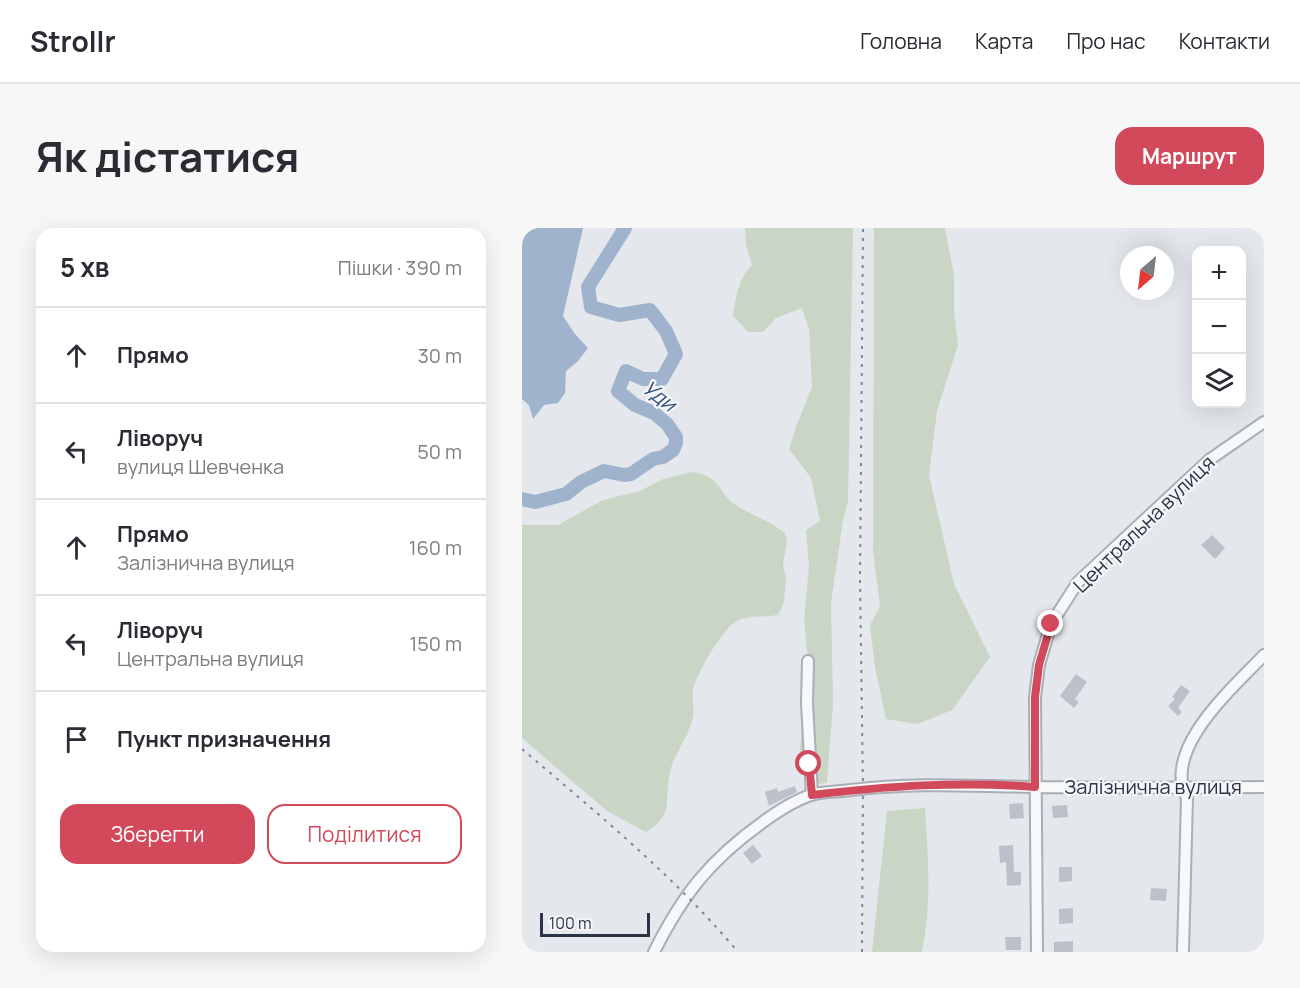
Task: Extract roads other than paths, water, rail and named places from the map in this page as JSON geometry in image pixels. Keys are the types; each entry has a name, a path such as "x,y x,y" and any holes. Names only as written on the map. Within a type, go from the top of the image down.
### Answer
{"street":[{"name":"Центральна вулиця","path":"1037,952 1035,697 1039,665 1051,624 1078,582 1209,460 1264,422"},
{"path":"1183,952 1187,798 1182,788 1183,756 1204,720 1264,655"},
{"path":"808,661 807,703 812,795"},
{"name":"Залізнична вулиця","path":"654,952 673,914 711,866 741,838 785,807 812,795 863,788 928,784 1035,787 1264,787"}],"water":[{"path":"522,228 583,228 563,316 588,348 566,371 565,393 558,403 544,405 533,419 529,405 522,399"}],"waterway":[{"name":"Уди","path":"522,499 535,502 566,494 581,482 604,471 631,474 653,459 663,457 673,450 676,443 676,437 667,424 654,413 635,405 618,391 626,371 643,379 662,379 676,354 666,331 650,310 619,315 591,307 588,287 625,228"}],"railway":[{"path":"862,952 863,788 860,579 863,228"},
{"path":"522,749 661,871 738,952"}]}
